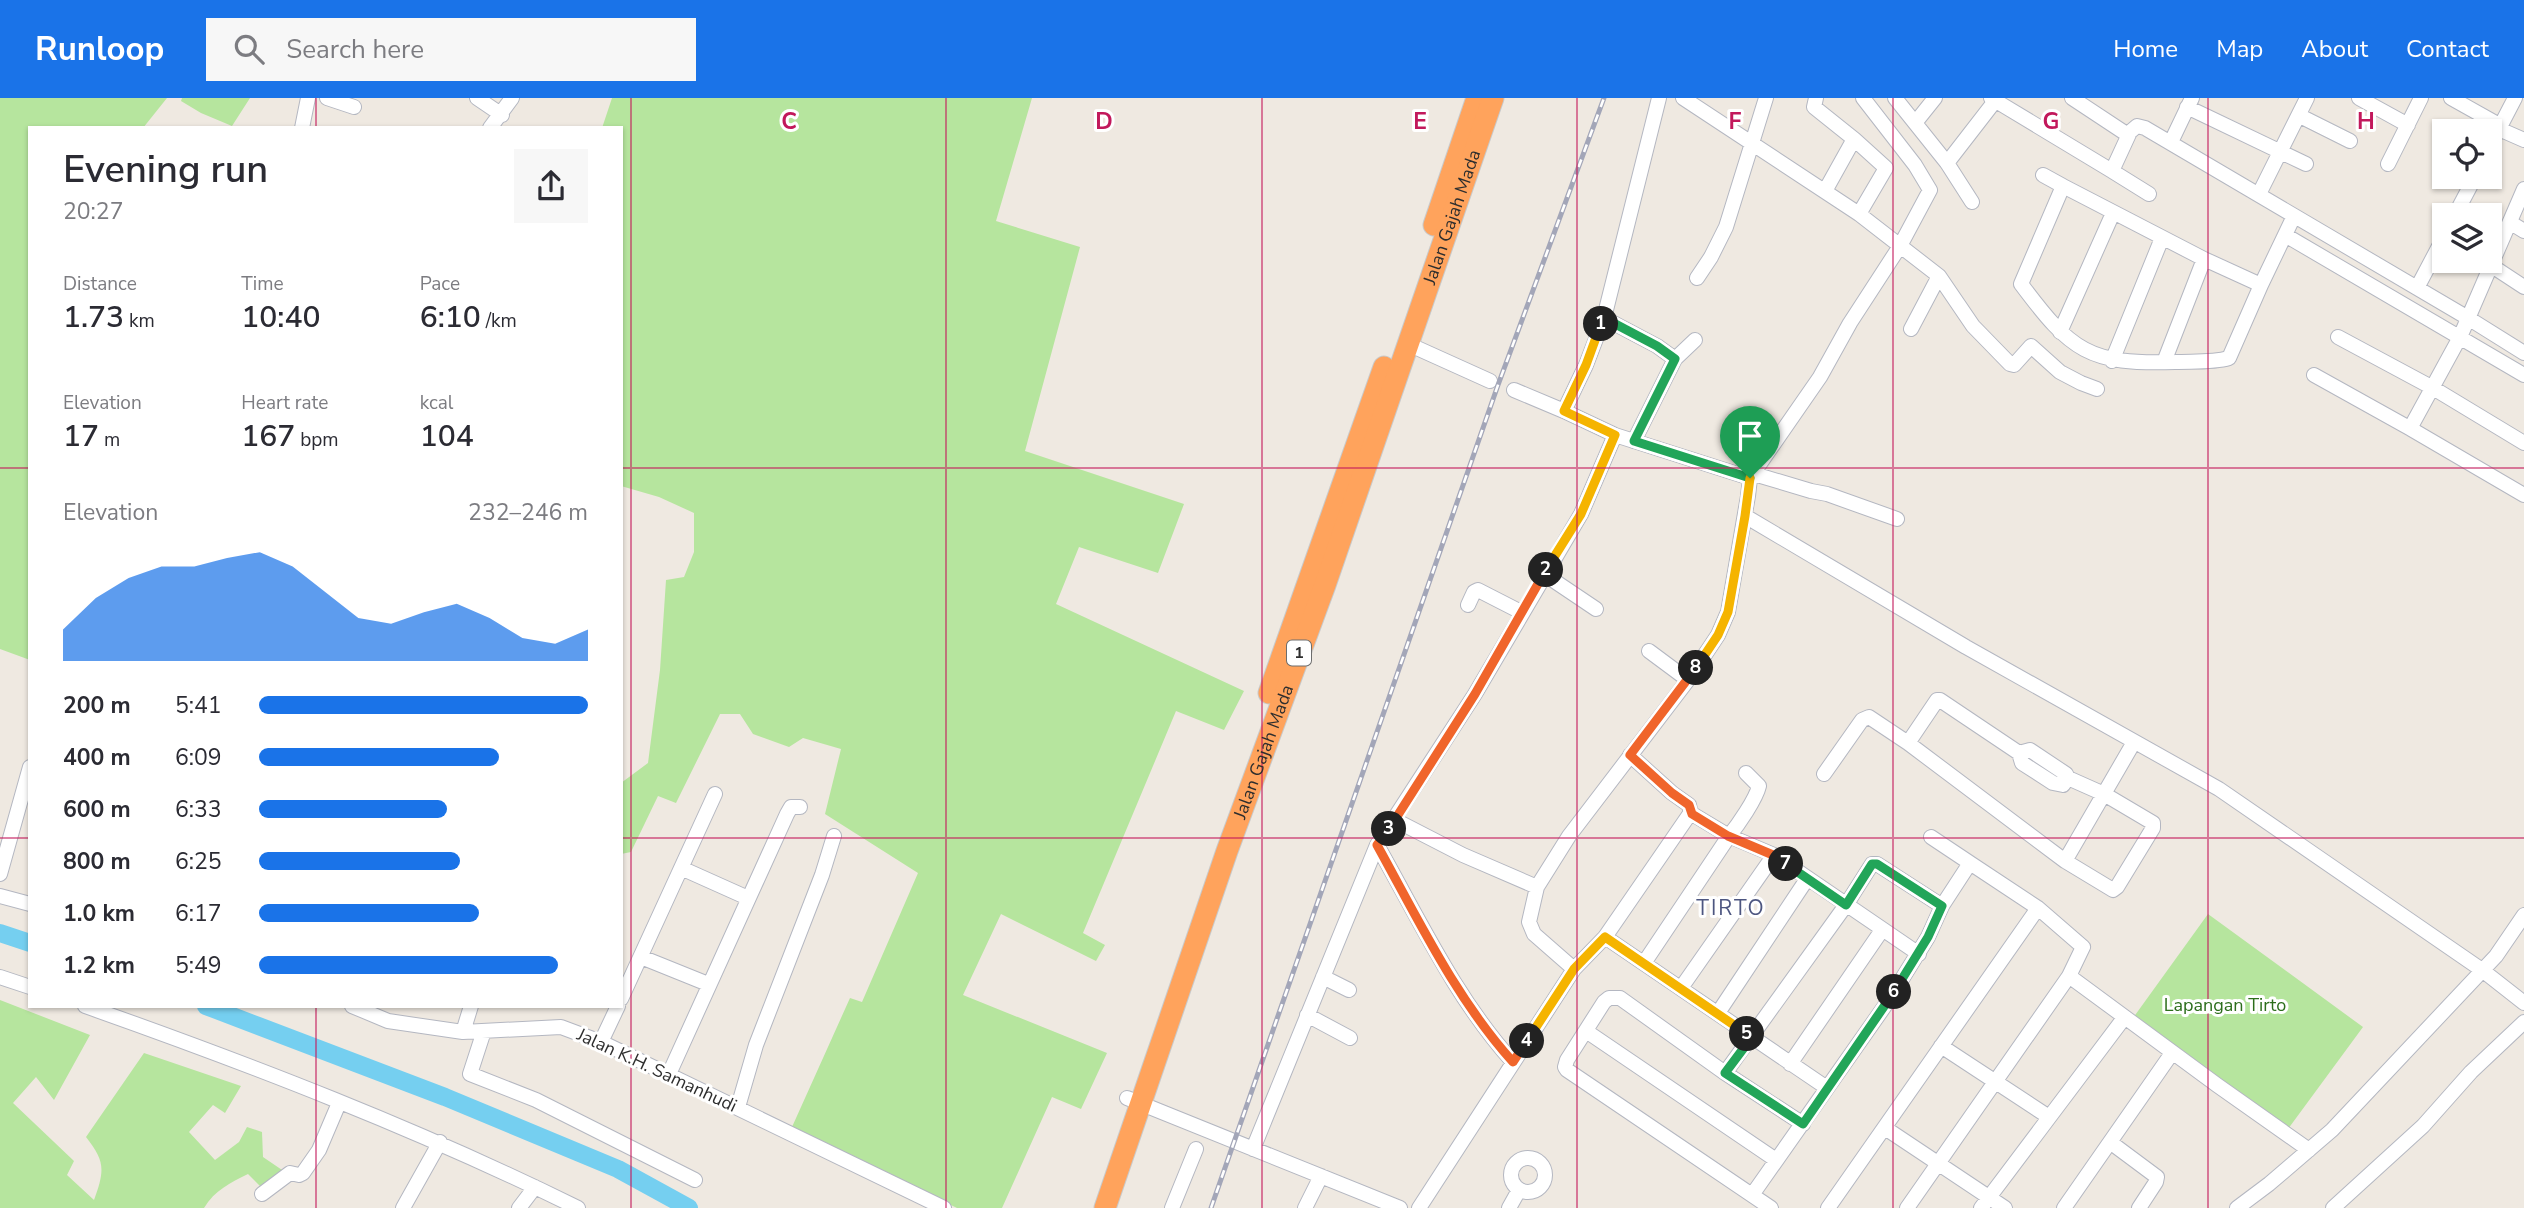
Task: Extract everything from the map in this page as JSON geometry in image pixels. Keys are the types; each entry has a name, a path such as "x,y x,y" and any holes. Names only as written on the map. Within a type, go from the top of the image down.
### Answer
{"highway":[{"name":"Jalan Gajah Mada","path":"1169,997 1325,585 1408,344 1482,100"},
{"name":"Jalan Gajah Mada","path":"1102,1208 1134,1100 1169,997 1414,284 1482,100"}],"street":[{"path":"302,126 308,98"},
{"path":"327,98 354,107"},
{"path":"477,98 502,115"},
{"path":"492,126 512,98"},
{"path":"1564,411 1604,318 1659,98"},
{"path":"1683,98 1859,214 1939,276 1973,326 2010,364 2014,365 2031,346 2060,372 2097,389"},
{"path":"1697,278 1712,257 1726,227 1766,98"},
{"path":"1816,98 1814,107 1886,168 1859,214"},
{"path":"1574,969 1534,934 1529,922 1537,887 1569,836 1688,680 1718,635 1728,612 1752,476 1820,377 1850,323 1900,246 1930,189 1915,165 1863,98"},
{"path":"1895,98 1947,163 1972,202"},
{"path":"1915,123 1935,98"},
{"path":"2073,98 2128,135"},
{"path":"2259,194 2307,98"},
{"path":"2359,98 2408,125"},
{"path":"2388,164 2421,98"},
{"path":"2451,98 2486,119"},
{"path":"2502,123 2515,98"},
{"path":"1947,163 1993,99 2149,194"},
{"path":"2171,142 2189,103 2306,164"},
{"path":"2300,116 2350,141"},
{"path":"2112,171 2128,135 2133,128 2141,127 2171,142 2524,353"},
{"path":"2502,128 2524,141"},
{"path":"1825,191 1854,139"},
{"path":"2043,175 2113,213 2260,285"},
{"path":"2063,186 2021,284 2060,332 2096,356 2112,360 2136,363 2229,358 2260,285 2294,216"},
{"path":"2502,243 2524,190"},
{"path":"2060,332 2113,213"},
{"path":"2511,223 2524,231"},
{"path":"2285,235 2524,375"},
{"path":"2112,360 2162,237"},
{"path":"2164,362 2204,259"},
{"path":"2417,288 2432,260"},
{"path":"2411,429 2460,337 2489,273"},
{"path":"2502,273 2524,287"},
{"path":"1911,329 1939,276"},
{"path":"1604,318 1657,346 1675,359"},
{"path":"2338,337 2433,388 2524,443"},
{"path":"1634,441 1675,359 1695,340"},
{"path":"1408,344 1490,381"},
{"path":"2315,375 2524,495"},
{"path":"1514,390 1615,435 1752,476 1827,494 1897,520"},
{"path":"1253,1149 1377,845 1475,694 1581,514 1615,435"},
{"path":"1745,516 1869,591 2219,789 2482,970 2524,1003"},
{"path":"1544,575 1596,609"},
{"path":"1468,605 1474,592 1478,590 1521,612"},
{"path":"1649,651 1688,680"},
{"path":"1824,774 1866,717 1908,743 2065,861 2113,890 2153,828 2153,822 2149,818 2104,794 2068,778 2063,785 2053,783 2022,763 2019,753 1938,699 1908,743"},
{"path":"2065,861 2134,742"},
{"path":"1630,755 1689,805 1692,814 1728,836 1773,855 1919,954"},
{"path":"1644,963 1728,836 1743,818 1759,789 1746,773"},
{"path":"0,874 28,774"},
{"path":"623,995 715,794"},
{"path":"668,1074 789,809 800,807"},
{"path":"1419,1208 1574,969 1605,937 1692,814"},
{"path":"1395,820 1463,855 1537,887"},
{"path":"738,1107 756,1045 834,836"},
{"path":"1907,1208 2069,976 2083,947 2038,908 1931,837"},
{"path":"1377,845 1464,998 1486,1032 1513,1062"},
{"path":"1681,988 1773,855"},
{"path":"1752,1195 1919,954 1937,922 1942,906 1969,863"},
{"path":"1725,1073 1846,905 1872,864 1877,864 1942,906"},
{"path":"681,868 748,898"},
{"path":"1718,1013 1807,879"},
{"path":"0,896 28,903"},
{"path":"1828,1208 2038,908"},
{"path":"2237,1208 2341,1121 2496,956 2524,915"},
{"path":"1790,1064 1882,930"},
{"path":"1605,937 1827,1088"},
{"path":"641,957 708,984"},
{"path":"2069,976 2309,1150"},
{"path":"0,977 28,986"},
{"path":"1323,977 1349,990"},
{"path":"1771,1208 1564,1067 1609,998 1620,998 1725,1073 1803,1124"},
{"path":"91,1008 239,1061 336,1112 440,1142 578,1208"},
{"name":"Jalan K.H. Samanhudi","path":"357,1008 388,1021 463,1032 561,1027 601,1042 944,1208"},
{"path":"463,1032 470,1008"},
{"path":"601,1042 617,1008"},
{"path":"1307,1015 1350,1038"},
{"path":"1985,1203 2124,1018"},
{"path":"2333,1208 2423,1125 2471,1072 2524,1021"},
{"path":"484,1031 470,1074 536,1100 695,1180"},
{"path":"1586,1031 1776,1160"},
{"path":"1941,1046 2049,1117"},
{"path":"2064,1208 2172,1053"},
{"path":"1134,1100 1400,1208"},
{"path":"262,1195 290,1173 301,1175 318,1150 336,1112"},
{"path":"1885,1128 1938,1163 1985,1203 2005,1208"},
{"path":"403,1208 440,1142"},
{"path":"2110,1142 2157,1177 2138,1208"},
{"path":"1172,1208 1196,1149"},
{"path":"1305,1208 1321,1176"},
{"path":"519,1208 535,1187"},
{"path":"1509,1208 1519,1190"}],"green space":[{"path":"0,98 167,98 145,126 28,126 28,659 0,649"},
{"path":"182,98 250,98 232,126 201,113 181,101"},
{"path":"612,98 1032,98 996,221 1080,247 1025,451 1184,504 1158,573 1079,547 1056,604 1244,691 1224,730 1176,711 1083,933 1105,945 1096,961 1001,914 963,995 1107,1053 1081,1109 1052,1097 1002,1208 957,1208 792,1127 850,998 862,1002 918,873 825,814 841,749 803,738 789,747 753,734 740,714 720,714 676,803 658,796 631,852 623,854 623,782 648,763 660,670 666,580 684,577 694,552 694,513 659,497 623,487 623,126 603,126"},
{"name":"Lapangan Tirto","path":"2208,914 2363,1027 2288,1129 2133,1018"},
{"path":"0,1000 90,1035 54,1100 36,1077 13,1103 74,1161 67,1175 94,1200 101,1166 97,1153 86,1137 144,1053 241,1086 225,1113 213,1105 189,1132 215,1160 239,1142 247,1127 262,1132 263,1157 285,1172 263,1189 248,1174 218,1192 204,1208 0,1208"}],"waterway":[{"path":"0,933 28,942"},
{"path":"211,1008 445,1097 618,1169 689,1208"}],"railway":[{"path":"1211,1208 1498,385 1604,98"}],"district":[{"name":"TIRTO","path":"1731,908"}],"route":[{"path":"1604,318 1657,346 1675,359 1634,441 1750,478 1728,612 1718,635 1688,680 1630,755 1689,805 1692,814 1728,836 1773,855 1846,905 1868,869 1872,864 1877,864 1942,906 1937,922 1919,954 1803,1124 1725,1073 1752,1037 1605,937 1574,969 1513,1062 1486,1032 1464,998 1377,845 1475,694 1581,514 1615,435 1564,411 1604,318"}]}
